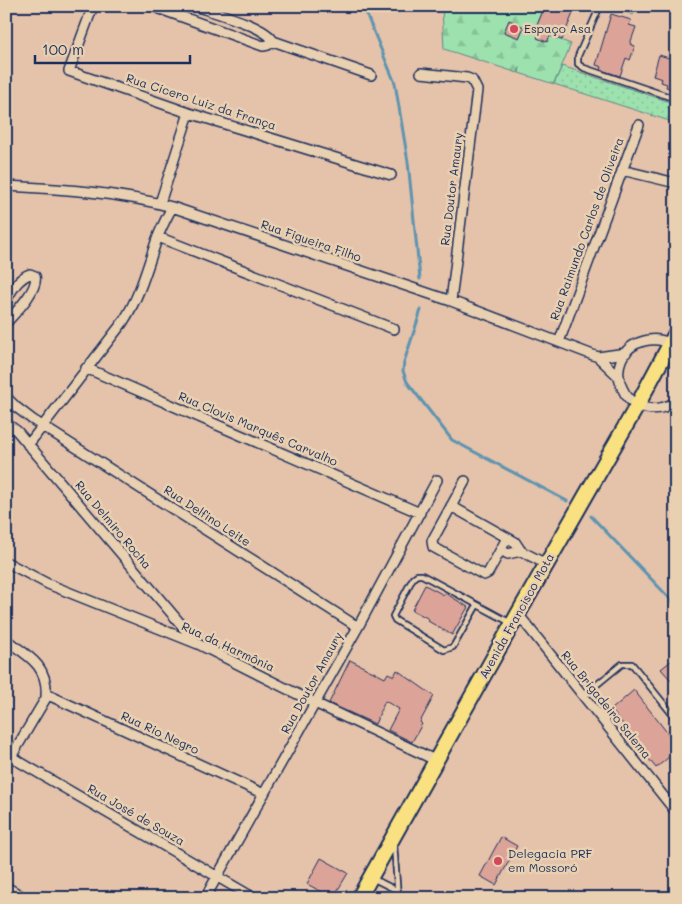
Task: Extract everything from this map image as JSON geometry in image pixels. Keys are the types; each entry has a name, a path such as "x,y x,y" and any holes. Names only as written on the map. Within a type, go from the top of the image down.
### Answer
{"main road":[{"name":"Avenida Francisco Mota","path":"359,898 515,618 674,341"}],"street":[{"name":"Rua Cícero Luiz da França","path":"93,6 69,71 189,113 391,175"},
{"path":"152,6 263,46 268,45 272,41"},
{"path":"195,6 255,27 269,35 272,41 371,75"},
{"name":"Rua Doutor Amaury","path":"421,73 472,80 477,90 451,301"},
{"path":"160,203 189,113"},
{"name":"Rua Raimundo Carlos de Oliveira","path":"559,342 639,125"},
{"path":"622,170 676,183"},
{"name":"Rua Figueira Filho","path":"6,186 99,192 160,203 451,301 598,357 619,377"},
{"path":"28,445 123,322 142,287 158,237 172,207"},
{"path":"158,237 394,330"},
{"path":"6,300 17,282 24,276 30,274 34,276 35,285 31,292 6,323"},
{"path":"674,341 651,340 633,346 622,360 619,377 624,394 637,406 657,410 676,402"},
{"name":"Rua Figueira Filho","path":"598,357 626,353"},
{"name":"Rua Clovis Marquês Carvalho","path":"86,368 420,513"},
{"name":"Rua Delfino Leite","path":"6,397 16,407 42,426 358,627"},
{"name":"Rua Delmiro Rocha","path":"6,423 17,431 198,644"},
{"name":"Rua Doutor Amaury","path":"206,898 358,627 437,480"},
{"path":"465,481 432,541 433,547 484,575 488,573 507,538"},
{"path":"451,506 515,542 520,551 546,564"},
{"path":"501,550 508,554 520,551"},
{"name":"Rua da Harmônia","path":"6,562 48,584 198,644 315,703 437,761"},
{"name":"Rua Brigadeiro Salema","path":"515,618 583,696 676,812"},
{"path":"6,640 34,659 44,676 47,687 46,698 9,755"},
{"name":"Rua Rio Negro","path":"46,694 264,794"},
{"name":"Rua José de Souza","path":"9,755 254,898"},
{"path":"6,887 25,898"}],"lane":[{"path":"600,6 578,56 578,64 584,68 676,98"},
{"path":"477,605 453,647 449,650 444,650 395,620 393,616 413,578 417,575 422,575 477,605 515,618"},
{"path":"583,696 622,664 632,664 676,719"},
{"path":"393,837 398,898"},
{"path":"371,877 398,891"}],"green space":[{"path":"442,6 545,6 535,30 540,32 538,38 547,42 550,36 571,44 554,84 519,73 520,67 518,73 444,49","holes":["509,21 524,27 519,38 504,32"]},
{"path":"616,6 636,6 633,15 615,8"},
{"path":"562,66 676,104 676,123 554,84"}],"building":[{"path":"545,6 576,6 562,40 550,36 547,42 537,38 540,32 535,30"},
{"path":"611,14 631,20 629,25 636,27 630,44 635,46 630,60 626,58 620,76 601,70 602,67 596,65"},
{"name":"Espaço Asa","path":"509,20 524,27 519,38 504,32"},
{"path":"659,55 676,60 673,68 676,69 676,90 666,87 667,84 661,82 662,79 653,76"},
{"path":"425,585 444,595 445,593 468,607 452,635 412,610"},
{"path":"676,657 676,686 661,669"},
{"path":"350,660 385,678 388,673 394,676 397,670 434,696 412,742 388,730 399,709 385,701 375,724 329,703"},
{"path":"634,690 676,744 676,751 656,768 636,743 638,742 611,710"},
{"name":"Delegacia PRF em Mossoró","path":"501,837 517,846 496,885 480,876"},
{"path":"321,858 348,873 333,898 307,884"}],"waterway":[{"path":"363,6 395,83 408,162 420,279"},
{"path":"421,310 404,362 403,371 407,382 452,440 567,501"},
{"path":"591,516 676,605"}],"place":[{"name":"Espaço Asa","path":"514,29"},
{"name":"Delegacia PRF em Mossoró","path":"498,861"}]}
